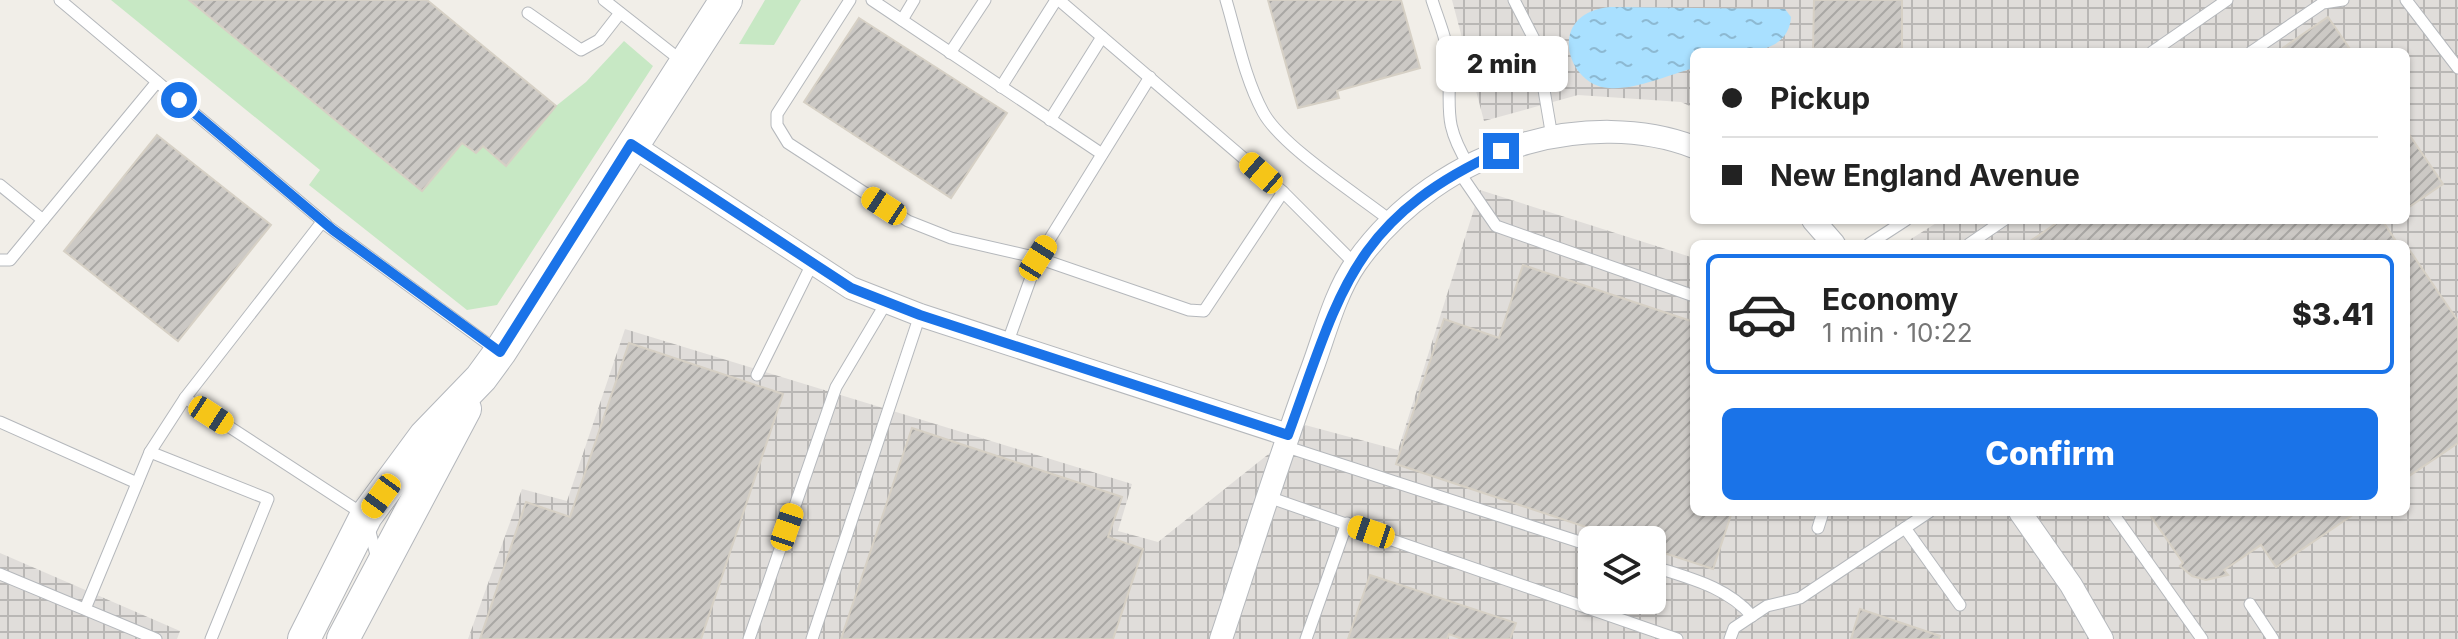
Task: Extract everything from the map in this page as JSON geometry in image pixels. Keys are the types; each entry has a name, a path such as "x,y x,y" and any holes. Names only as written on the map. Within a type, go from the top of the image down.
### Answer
{"main road":[{"path":"343,639 490,365 726,0"},
{"path":"304,639 366,516 425,436 490,365"}],"street":[{"path":"1221,639 1286,441 1340,292 1355,264 1391,221 1414,200 1464,169 1501,151 1552,137 1619,133 1690,146"},
{"path":"631,144 851,288 920,315 1286,441"},
{"path":"1816,224 1830,240"},
{"path":"2023,516 2071,585 2102,639"}],"lane":[{"path":"60,0 490,365"},
{"path":"604,0 684,63"},
{"path":"850,0 777,114 777,125 788,143 908,221 951,238 1038,258 1189,310 1204,311 1283,192"},
{"path":"872,0 1102,154"},
{"path":"902,20 914,0"},
{"path":"950,53 985,0"},
{"path":"1001,87 1058,0 1283,192 1355,264"},
{"path":"1226,0 1250,79 1263,112 1277,132 1391,221"},
{"path":"1432,0 1449,59 1447,111 1451,137 1464,169 1496,226 1690,295"},
{"path":"1514,0 1536,43 1552,137"},
{"path":"2158,48 2227,0"},
{"path":"2257,48 2323,3 2343,0"},
{"path":"2406,0 2458,68"},
{"path":"528,13 581,50 599,40 620,13"},
{"path":"1050,120 1102,37"},
{"path":"1007,344 1038,258 1150,77"},
{"path":"0,260 10,260 157,82"},
{"path":"0,185 43,220"},
{"path":"85,609 150,452 185,398 322,222 333,230"},
{"path":"1880,236 1888,224"},
{"path":"1874,240 1900,224"},
{"path":"1975,240 1998,224"},
{"path":"757,375 812,264"},
{"path":"749,639 836,387 886,303"},
{"path":"812,639 920,315"},
{"path":"185,398 366,516 379,567"},
{"path":"0,422 137,483"},
{"path":"1286,441 1578,541"},
{"path":"150,452 268,499 211,639"},
{"path":"1268,497 1677,639"},
{"path":"1818,528 1822,516"},
{"path":"1730,639 1734,628 1767,606 1800,598 1923,516"},
{"path":"2115,516 2202,639"},
{"path":"1306,639 1347,523"},
{"path":"1905,528 1960,605"},
{"path":"1666,571 1713,586 1739,601 1752,616"},
{"path":"0,574 156,639"},
{"path":"2250,604 2273,639"}],"shaded area":[{"path":"1452,0 2458,0 2458,639 468,639 522,489 567,501 625,329 1132,484 1118,531 1158,542 1305,425 1398,450 1480,190 1690,257 1690,516 2410,516 2410,240 1909,240 1935,224 2410,224 2410,48 1690,48 1690,106 1681,102 1578,95 1484,121"},
{"path":"0,553 180,631 177,639 0,639"}],"green space":[{"path":"111,0 189,0 422,191 462,143 476,153 483,146 506,165 556,106 586,82 624,41 653,66 497,305 467,310 309,185 320,170"},
{"path":"765,0 801,0 774,45 739,44"}],"water":[{"path":"1611,7 1785,9 1791,17 1787,31 1779,41 1768,47 1690,48 1690,69 1641,84 1609,88 1594,84 1582,75 1573,63 1569,49 1570,34 1577,21 1590,12"}],"building":[{"path":"189,0 427,0 556,106 506,166 483,146 476,153 462,143 422,191"},
{"path":"1268,0 1401,0 1420,68 1337,91 1339,98 1298,108"},
{"path":"1814,0 1902,0 1902,48 1813,48"},
{"path":"2328,17 2349,48 2283,48"},
{"path":"859,18 1007,113 951,198 804,102"},
{"path":"157,135 271,225 178,341 64,251"},
{"path":"2410,136 2443,184 2410,206"},
{"path":"2055,224 2385,224 2395,240 2032,240"},
{"path":"2410,251 2458,321 2458,443 2410,475"},
{"path":"1523,265 1690,321 1690,516 1731,516 1713,569 1666,554 1666,526 1583,526 1396,464 1444,319 1499,338"},
{"path":"629,343 783,394 701,639 480,639 526,502 570,517"},
{"path":"912,428 1122,497 1108,537 1143,549 1113,639 841,639"},
{"path":"2151,516 2351,516 2276,567 2261,545 2224,570 2228,575 2206,580 2192,576 2180,566 2183,563"},
{"path":"1370,575 1516,623 1510,639 1462,639 1449,634 1447,639 1348,639"},
{"path":"1860,609 1940,636 1939,639 1851,639"}],"route":[{"path":"179,100 333,230 500,352 631,144 851,288 920,315 1288,435 1340,292 1355,264 1391,221 1414,200 1501,151"}]}
